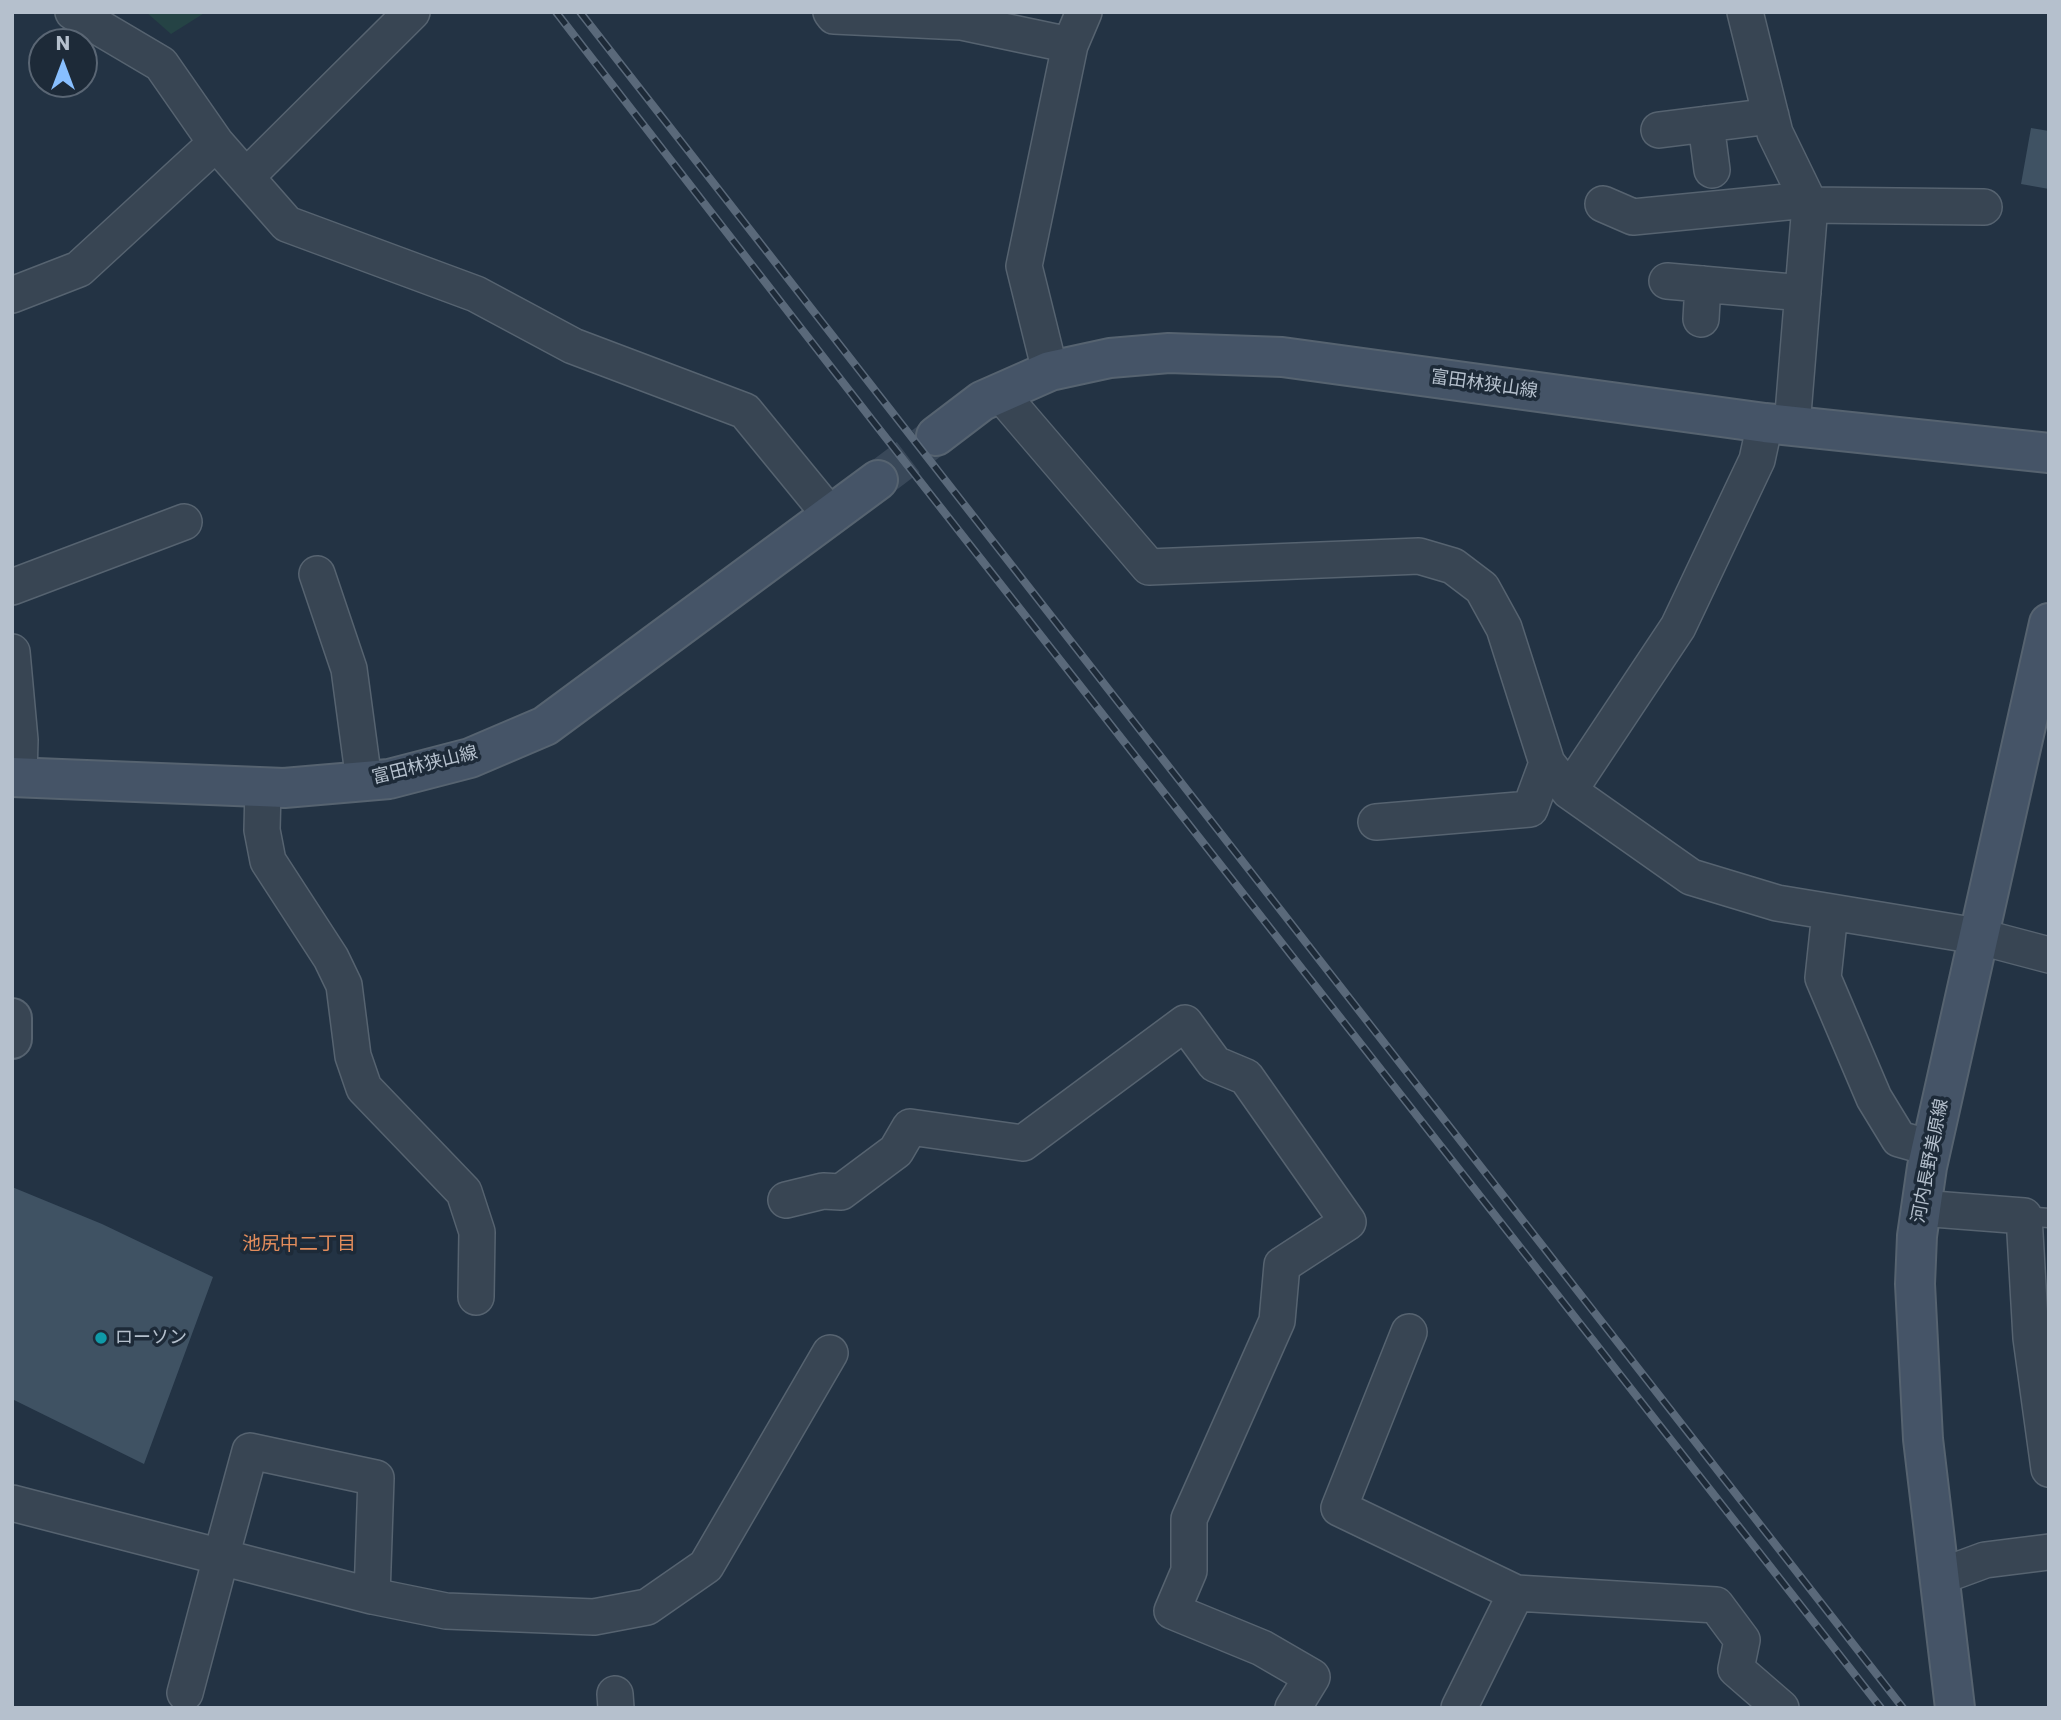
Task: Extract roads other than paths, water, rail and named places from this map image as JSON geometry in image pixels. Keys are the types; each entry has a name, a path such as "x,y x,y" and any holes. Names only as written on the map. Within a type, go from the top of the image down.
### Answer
{"main road":[{"name":"富田林狭山線","path":"936,436 982,401 1050,371 1110,358 1169,353 1283,357 1778,424 2049,453"},
{"name":"富田林狭山線","path":"16,777 284,788 388,779 470,758 545,726 878,480"},
{"name":"河内長野美原線","path":"1955,1708 1923,1440 1915,1284 1920,1208 1977,936 2049,623"}],"street":[{"path":"72,12 161,64 216,143 287,224 476,294 573,346 745,411 831,516"},
{"path":"246,177 412,12"},
{"path":"831,12 834,16 961,22 1070,44"},
{"path":"1050,371 1024,266 1070,44 1084,12"},
{"path":"1569,791 1678,627 1757,460 1778,424 1803,293 1809,203 1775,133 1745,12"},
{"path":"1658,130 1771,116"},
{"path":"1706,124 1712,170"},
{"path":"12,295 79,269 216,143"},
{"path":"1603,204 1633,217 1809,203 1984,207"},
{"path":"1667,281 1803,293"},
{"path":"1701,319 1703,284"},
{"path":"1000,393 1149,567 1419,556 1453,566 1482,588 1504,628 1547,763 1569,791 1691,877 1777,904 1977,936 2049,955"},
{"path":"12,587 184,522"},
{"path":"317,574 349,669 364,780"},
{"path":"12,652 20,740 16,777"},
{"path":"1376,822 1530,809 1547,763"},
{"path":"263,788 262,830 268,861 331,958 344,985 353,1056 364,1088 464,1192 477,1232 476,1297"},
{"path":"1830,912 1822,978 1874,1098 1899,1139 1931,1148"},
{"path":"12,1018 12,1039"},
{"path":"786,1200 822,1191 841,1192 896,1151 910,1127 1023,1143 1185,1023 1215,1064 1246,1077 1348,1223 1283,1265 1277,1321 1189,1519 1189,1571 1172,1611 1262,1648 1312,1677 1293,1708"},
{"path":"1920,1208 2036,1217 2031,1338 2049,1469"},
{"path":"1409,1332 1339,1508 1516,1593 1716,1605 1742,1640 1736,1669 1781,1708"},
{"path":"12,1503 372,1596 446,1611 594,1617 647,1607 706,1566 830,1353"},
{"path":"185,1693 250,1451 376,1478 372,1596"},
{"path":"1939,1577 1985,1560 2049,1552"},
{"path":"1459,1708 1516,1593"}],"tunnel":[{"path":"878,480 936,436"}],"railway":[{"path":"556,12 872,420 1881,1708"},
{"path":"580,12 1903,1708"}],"place":[{"name":"ローソン","path":"101,1338"}],"district":[{"name":"池尻中二丁目","path":"299,1245"}]}
